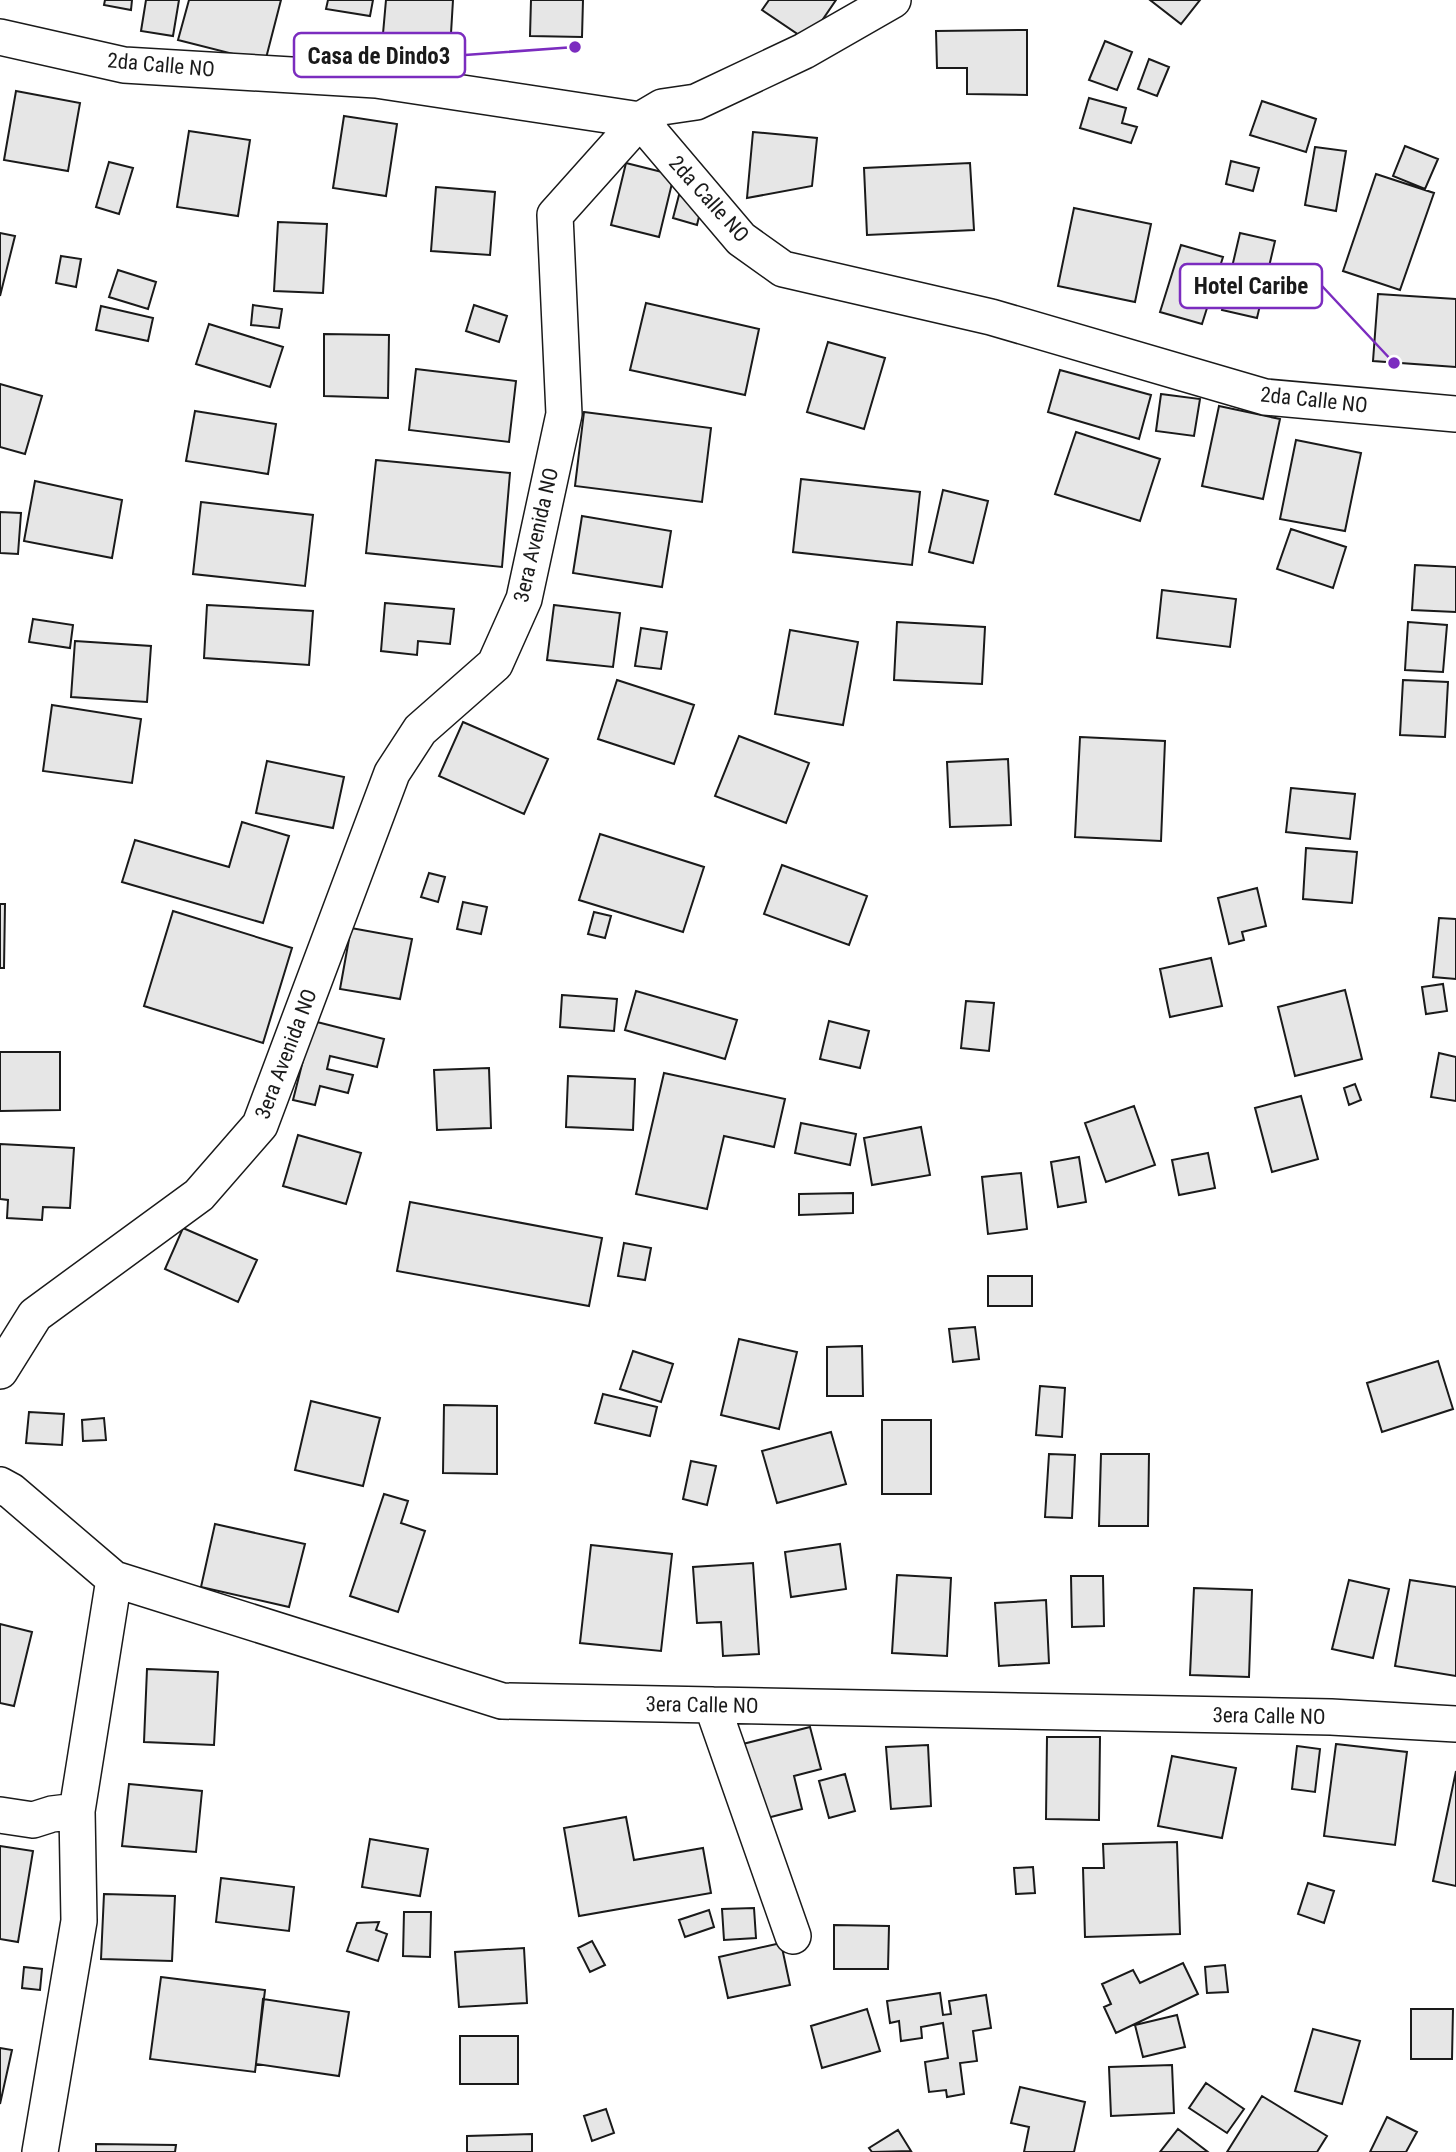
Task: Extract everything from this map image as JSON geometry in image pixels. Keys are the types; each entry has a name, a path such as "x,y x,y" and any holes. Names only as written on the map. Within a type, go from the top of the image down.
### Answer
{"street":[{"name":"3era Avenida NO","path":"0,1371 35,1315 199,1195 260,1125 392,773 420,730 495,664 524,598 564,414 555,215 640,120 662,107 696,102 804,51 893,0"},
{"name":"2da Calle NO","path":"0,37 124,65 376,80 640,120 741,239 783,269 991,317 1265,397 1456,414"},
{"name":"3era Calle NO","path":"0,1485 11,1491 114,1579 502,1701 1317,1717 1456,1724"},
{"path":"40,2152 79,1921 77,1811 114,1579"},
{"path":"712,1705 793,1936"},
{"path":"0,1815 33,1820 77,1811"}],"building":[{"path":"105,0 132,0 131,10 104,5"},
{"path":"146,0 179,0 173,36 141,31"},
{"path":"189,0 281,0 265,62 178,40"},
{"path":"328,0 373,0 370,16 326,9"},
{"path":"386,0 453,0 450,50 382,45"},
{"path":"531,0 583,0 582,37 530,36"},
{"path":"769,0 836,0 808,41 762,10"},
{"path":"1150,0 1200,0 1181,24"},
{"path":"1027,30 1027,95 967,94 967,68 937,68 936,31"},
{"path":"1105,41 1132,52 1117,90 1089,80"},
{"path":"1149,59 1169,67 1157,96 1138,89"},
{"path":"16,91 80,103 68,171 4,160"},
{"path":"1089,98 1126,108 1122,123 1137,127 1131,143 1080,128"},
{"path":"1262,101 1316,119 1306,152 1250,135"},
{"path":"344,116 397,124 386,196 333,188"},
{"path":"189,131 250,140 238,216 177,207"},
{"path":"753,132 817,138 812,186 747,198"},
{"path":"1405,146 1438,159 1425,189 1393,176"},
{"path":"1315,147 1346,151 1336,211 1305,205"},
{"path":"1231,161 1259,168 1253,191 1226,184"},
{"path":"109,162 133,168 119,214 96,207"},
{"path":"626,163 674,175 659,237 611,225"},
{"path":"970,163 974,230 867,235 864,168"},
{"path":"1376,174 1434,193 1400,290 1343,271"},
{"path":"436,187 495,192 490,255 431,251"},
{"path":"679,195 703,200 697,225 673,218"},
{"path":"1074,208 1151,224 1135,302 1058,286"},
{"path":"278,222 327,224 323,293 274,291"},
{"path":"0,233 15,236 0,296"},
{"path":"1240,233 1275,241 1257,318 1222,310"},
{"path":"1181,245 1223,257 1202,324 1160,312"},
{"path":"61,256 81,259 76,287 56,283"},
{"path":"118,270 156,282 148,309 109,297"},
{"path":"1378,294 1456,299 1456,367 1373,361"},
{"path":"646,303 759,329 745,395 630,370"},
{"path":"253,305 282,309 279,328 251,325"},
{"path":"474,305 507,316 499,342 466,331"},
{"path":"101,306 153,318 148,341 96,330"},
{"path":"209,324 283,347 270,387 196,364"},
{"path":"324,334 389,335 388,398 324,396"},
{"path":"828,342 885,358 864,429 807,412"},
{"path":"416,369 516,381 509,442 409,430"},
{"path":"1060,370 1151,395 1139,439 1048,412"},
{"path":"0,384 42,396 25,454 0,447"},
{"path":"1161,394 1200,399 1194,436 1156,431"},
{"path":"1219,406 1280,419 1263,499 1202,486"},
{"path":"195,411 276,424 268,474 186,461"},
{"path":"584,412 711,428 702,502 575,486"},
{"path":"1076,432 1160,459 1140,521 1055,494"},
{"path":"1296,440 1361,453 1345,531 1280,519"},
{"path":"376,460 510,473 502,567 366,553"},
{"path":"801,479 920,492 912,565 793,552"},
{"path":"35,481 122,500 112,558 24,541"},
{"path":"943,490 988,501 973,563 929,552"},
{"path":"201,502 313,515 305,586 193,574"},
{"path":"0,512 21,513 18,554 0,553"},
{"path":"582,516 671,531 662,587 573,573"},
{"path":"1291,529 1346,547 1333,588 1277,569"},
{"path":"1415,565 1456,567 1456,612 1412,610"},
{"path":"1162,590 1236,599 1230,647 1157,638"},
{"path":"385,603 454,609 450,644 418,641 417,655 381,651"},
{"path":"207,605 313,611 309,665 204,658"},
{"path":"554,605 620,613 613,667 547,660"},
{"path":"33,619 73,625 70,648 29,642"},
{"path":"897,622 985,627 982,684 894,680"},
{"path":"1408,622 1447,625 1443,672 1405,670"},
{"path":"641,628 667,632 661,669 635,666"},
{"path":"790,630 858,642 843,725 775,714"},
{"path":"75,641 151,646 147,702 71,697"},
{"path":"617,680 694,705 674,764 598,739"},
{"path":"1403,680 1448,682 1445,737 1400,735"},
{"path":"52,705 141,719 132,783 43,771"},
{"path":"463,722 548,759 524,814 439,776"},
{"path":"739,736 809,763 786,823 715,796"},
{"path":"1080,737 1165,741 1161,841 1075,837"},
{"path":"1008,759 1011,825 950,827 947,762"},
{"path":"267,761 344,777 333,828 256,813"},
{"path":"1291,788 1355,794 1350,839 1286,832"},
{"path":"242,822 289,836 263,923 122,882 135,840 229,867"},
{"path":"600,834 704,867 683,932 579,900"},
{"path":"1306,848 1357,852 1352,903 1303,899"},
{"path":"782,865 867,896 849,945 764,914"},
{"path":"429,873 445,877 438,902 421,897"},
{"path":"1257,888 1266,926 1242,932 1244,940 1229,944 1218,898"},
{"path":"463,902 487,907 481,934 457,929"},
{"path":"0,904 5,904 4,968 0,968"},
{"path":"173,911 292,948 263,1043 144,1006"},
{"path":"594,912 611,916 605,938 588,934"},
{"path":"1439,918 1456,919 1456,979 1433,977"},
{"path":"351,928 412,939 400,999 340,989"},
{"path":"1211,958 1222,1006 1170,1017 1160,969"},
{"path":"1443,984 1447,1011 1426,1014 1422,987"},
{"path":"1345,990 1362,1059 1295,1076 1278,1007"},
{"path":"636,991 737,1020 725,1059 625,1030"},
{"path":"562,995 617,999 614,1031 560,1027"},
{"path":"966,1001 994,1003 989,1051 961,1048"},
{"path":"313,1021 384,1039 377,1067 330,1056 327,1069 353,1075 348,1093 320,1086 315,1105 293,1100"},
{"path":"829,1021 869,1031 860,1068 820,1059"},
{"path":"0,1052 60,1052 60,1110 0,1111"},
{"path":"1439,1053 1456,1057 1456,1101 1431,1097"},
{"path":"489,1068 491,1128 437,1130 434,1070"},
{"path":"664,1073 785,1099 774,1147 724,1136 707,1209 636,1194"},
{"path":"568,1076 635,1079 633,1130 566,1127"},
{"path":"1355,1084 1361,1100 1349,1105 1344,1088"},
{"path":"1301,1096 1318,1159 1272,1172 1255,1108"},
{"path":"1134,1106 1155,1165 1106,1182 1085,1123"},
{"path":"801,1123 856,1134 850,1165 795,1153"},
{"path":"921,1127 930,1175 872,1185 864,1138"},
{"path":"298,1135 361,1153 346,1204 283,1186"},
{"path":"0,1144 74,1148 70,1208 43,1207 42,1220 7,1218 8,1200 0,1199"},
{"path":"1208,1153 1215,1188 1179,1195 1172,1160"},
{"path":"1079,1157 1086,1202 1058,1207 1051,1162"},
{"path":"1021,1173 1027,1229 988,1234 982,1177"},
{"path":"853,1193 853,1213 799,1215 799,1194"},
{"path":"410,1202 602,1238 589,1306 397,1271"},
{"path":"183,1228 257,1260 238,1302 165,1269"},
{"path":"624,1243 651,1248 645,1280 618,1276"},
{"path":"988,1276 1032,1276 1032,1306 988,1306"},
{"path":"975,1327 979,1359 953,1362 949,1329"},
{"path":"739,1339 797,1352 779,1429 721,1415"},
{"path":"862,1346 863,1396 827,1396 827,1347"},
{"path":"633,1351 673,1364 661,1402 620,1389"},
{"path":"1438,1361 1453,1409 1382,1432 1367,1383"},
{"path":"1040,1386 1065,1388 1062,1437 1036,1435"},
{"path":"603,1394 657,1407 650,1436 595,1423"},
{"path":"311,1401 380,1418 363,1486 295,1470"},
{"path":"444,1405 497,1406 497,1474 443,1473"},
{"path":"29,1412 64,1414 62,1445 26,1443"},
{"path":"104,1418 106,1440 83,1441 82,1420"},
{"path":"882,1420 931,1420 931,1494 882,1494"},
{"path":"831,1432 846,1484 777,1503 762,1451"},
{"path":"1049,1454 1075,1455 1072,1518 1045,1517"},
{"path":"1101,1454 1149,1454 1148,1526 1099,1526"},
{"path":"691,1461 716,1466 707,1505 683,1499"},
{"path":"384,1494 408,1501 401,1523 425,1531 398,1612 350,1596"},
{"path":"215,1524 305,1544 289,1607 201,1587"},
{"path":"840,1544 846,1589 791,1597 785,1552"},
{"path":"591,1545 672,1554 661,1651 580,1643"},
{"path":"753,1563 759,1654 723,1656 721,1622 697,1623 693,1567"},
{"path":"897,1575 951,1578 947,1656 892,1653"},
{"path":"1071,1576 1103,1576 1104,1626 1072,1627"},
{"path":"1349,1580 1389,1589 1373,1658 1332,1649"},
{"path":"1410,1580 1456,1587 1456,1676 1395,1666"},
{"path":"1194,1588 1252,1590 1249,1677 1190,1675"},
{"path":"1046,1600 1049,1663 999,1666 995,1603"},
{"path":"0,1624 32,1632 14,1706 0,1703"},
{"path":"147,1669 218,1672 214,1745 144,1742"},
{"path":"810,1727 821,1769 794,1776 802,1809 767,1818 760,1788 743,1793 731,1747"},
{"path":"1047,1737 1100,1737 1099,1820 1046,1819"},
{"path":"1336,1744 1407,1752 1395,1845 1324,1836"},
{"path":"928,1745 931,1806 891,1809 886,1747"},
{"path":"1297,1746 1320,1749 1315,1792 1292,1789"},
{"path":"1172,1756 1236,1768 1222,1838 1158,1826"},
{"path":"1456,1771 1456,1886 1433,1881"},
{"path":"845,1774 855,1811 829,1818 819,1781"},
{"path":"129,1784 202,1791 196,1852 122,1846"},
{"path":"626,1817 634,1860 703,1848 711,1893 579,1916 564,1828"},
{"path":"370,1839 428,1849 420,1896 362,1887"},
{"path":"1177,1842 1180,1934 1085,1937 1083,1868 1104,1868 1103,1844"},
{"path":"0,1846 33,1851 18,1942 0,1939"},
{"path":"1033,1867 1035,1893 1016,1894 1014,1868"},
{"path":"221,1878 294,1887 289,1931 216,1922"},
{"path":"1308,1883 1334,1891 1324,1923 1298,1914"},
{"path":"104,1894 175,1896 172,1961 101,1959"},
{"path":"754,1908 756,1938 724,1940 722,1909"},
{"path":"709,1910 714,1927 685,1937 679,1920"},
{"path":"404,1912 431,1912 430,1957 403,1956"},
{"path":"379,1922 376,1930 387,1934 378,1961 347,1951 357,1923"},
{"path":"834,1925 889,1926 888,1969 834,1969"},
{"path":"592,1941 605,1965 590,1972 578,1948"},
{"path":"781,1943 790,1985 728,1998 719,1957"},
{"path":"524,1948 527,2003 459,2007 455,1952"},
{"path":"1183,1963 1198,1994 1116,2033 1104,2007 1111,2004 1102,1984 1133,1970 1140,1983"},
{"path":"1225,1965 1228,1992 1207,1993 1205,1967"},
{"path":"24,1967 42,1969 40,1990 22,1988"},
{"path":"161,1977 265,1990 255,2072 150,2059"},
{"path":"940,1993 943,2015 951,2014 949,2001 986,1995 991,2028 973,2031 977,2061 960,2063 964,2094 947,2097 946,2090 929,2092 925,2062 948,2058 943,2023 921,2027 922,2038 901,2041 899,2021 890,2023 887,2001"},
{"path":"263,1999 349,2012 339,2076 256,2064"},
{"path":"867,2009 880,2051 822,2068 811,2026"},
{"path":"1411,2009 1453,2009 1452,2059 1411,2059"},
{"path":"1177,2015 1185,2047 1143,2057 1135,2025"},
{"path":"1313,2029 1360,2041 1342,2104 1295,2091"},
{"path":"460,2036 518,2036 518,2084 460,2084"},
{"path":"0,2048 12,2050 0,2104"},
{"path":"1172,2065 1174,2113 1111,2116 1109,2067"},
{"path":"1206,2083 1244,2109 1227,2133 1189,2108"},
{"path":"1020,2087 1085,2102 1074,2152 1024,2152 1029,2127 1011,2123"},
{"path":"1262,2096 1327,2136 1317,2152 1227,2152"},
{"path":"606,2109 614,2133 592,2141 584,2116"},
{"path":"1387,2117 1417,2132 1406,2152 1370,2152"},
{"path":"1178,2129 1208,2152 1160,2152"},
{"path":"898,2130 911,2151 872,2152 869,2148"},
{"path":"532,2134 532,2152 467,2152 467,2136"},
{"path":"96,2144 176,2145 175,2152 96,2152"}],"place":[{"name":"Casa de Dindo3","path":"575,47"},
{"name":"Hotel Caribe","path":"1394,363"}]}
